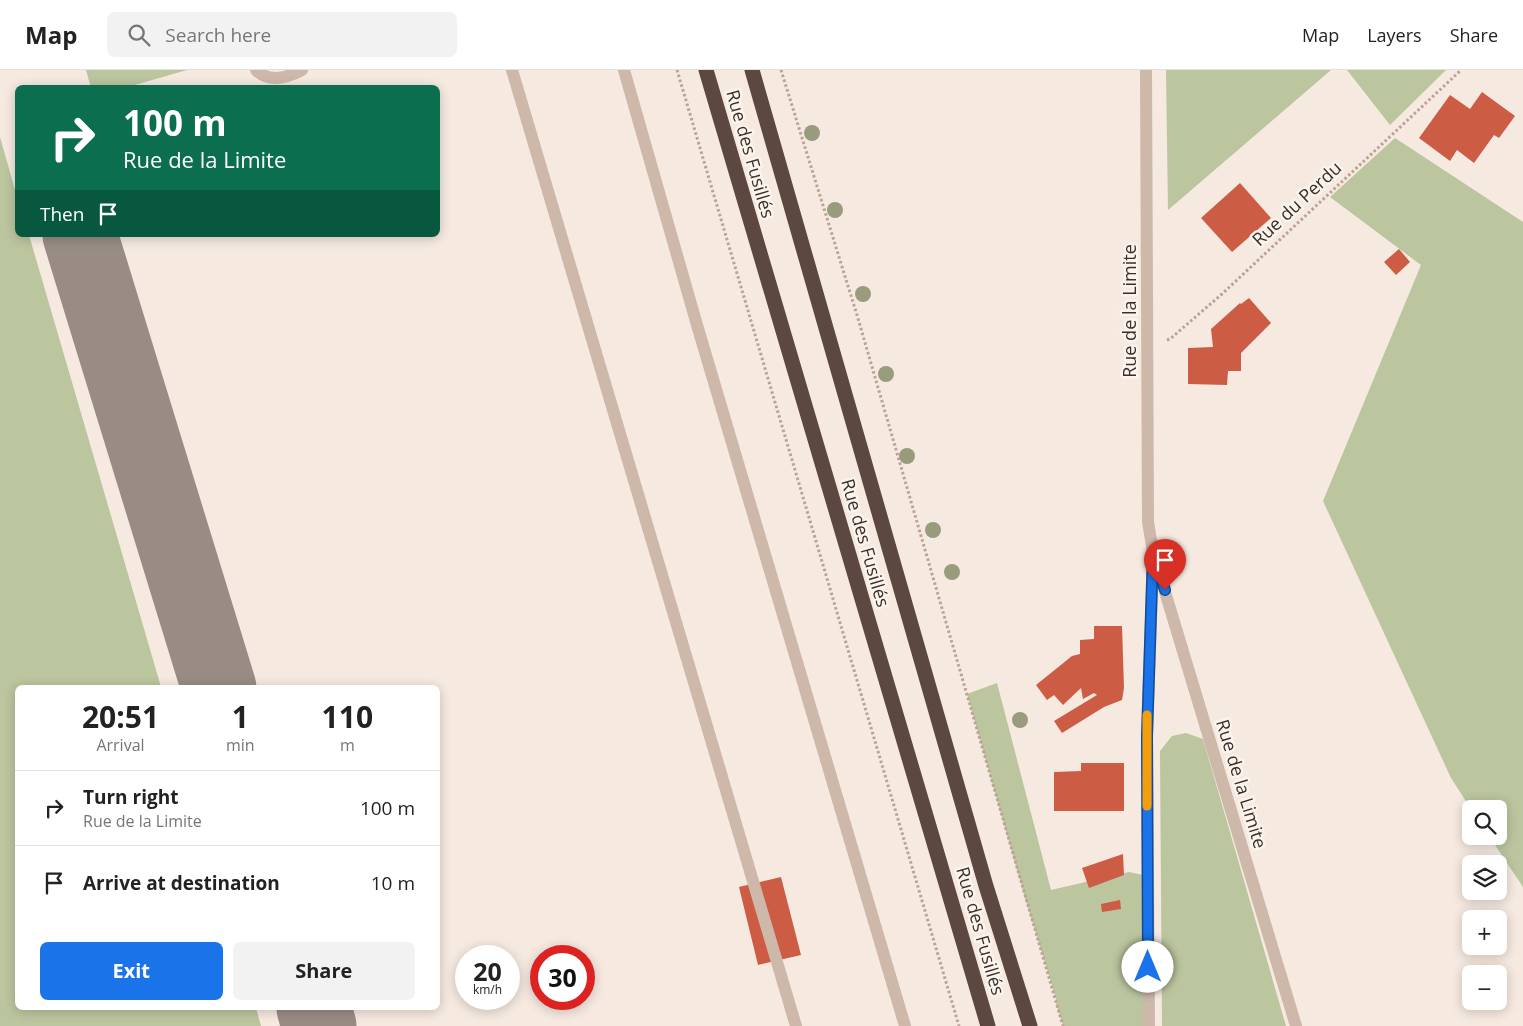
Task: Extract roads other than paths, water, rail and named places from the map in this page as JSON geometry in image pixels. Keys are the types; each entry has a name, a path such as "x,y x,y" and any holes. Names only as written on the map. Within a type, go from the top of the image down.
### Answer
{"highway":[{"name":"Rue des Fusillés","path":"706,70 988,1026"},
{"name":"Rue des Fusillés","path":"752,70 978,857 1030,1026"}],"street":[{"path":"256,70 260,74 271,78 284,78 302,70"},
{"path":"512,70 796,1026"},
{"path":"624,70 697,325 905,1026"},
{"name":"Rue de la Limite","path":"1146,70 1148,522 1153,552 1296,1026"},
{"name":"Rue de la Limite","path":"1149,1026 1147,736 1153,552"}]}
